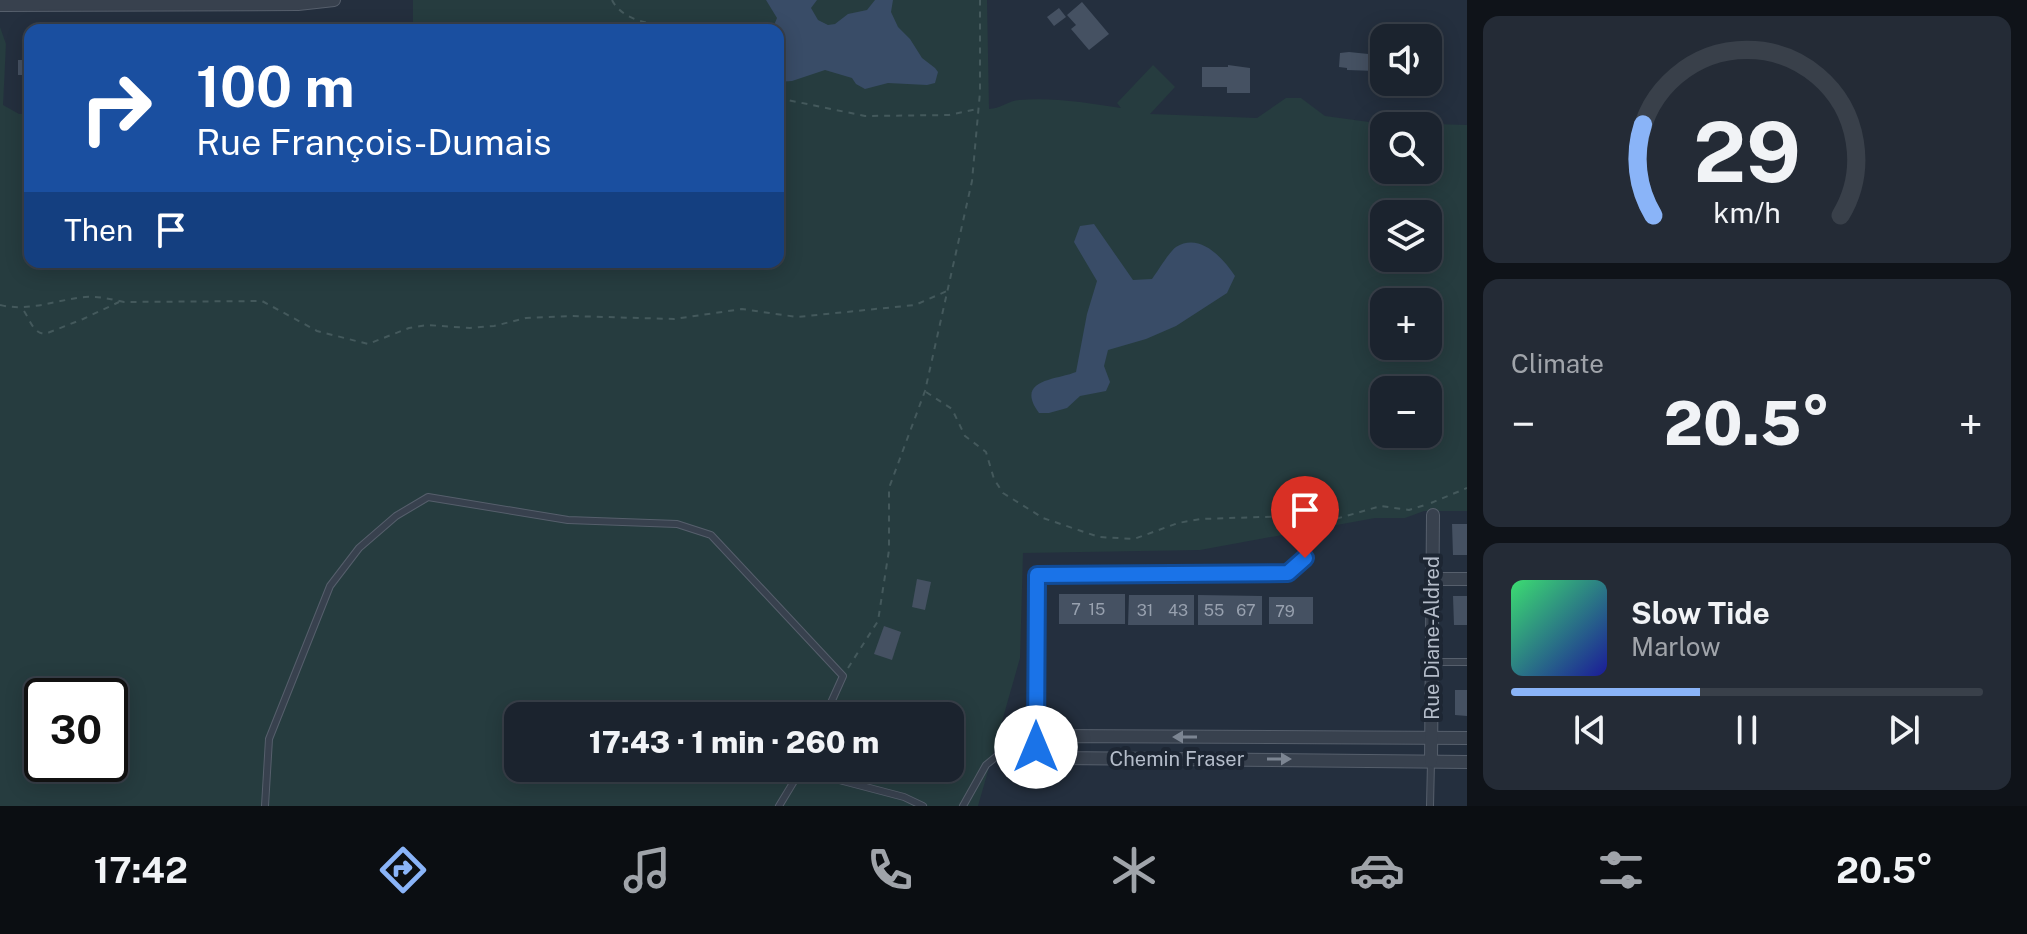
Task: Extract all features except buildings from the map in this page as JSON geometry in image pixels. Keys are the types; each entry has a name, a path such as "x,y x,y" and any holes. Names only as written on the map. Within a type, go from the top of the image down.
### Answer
{"street":[{"path":"0,5 298,4 334,0"},
{"name":"Rue Diane-Aldred","path":"1431,761 1433,515"},
{"path":"1036,747 1037,575 1288,573 1305,558"},
{"path":"1433,579 1467,579"},
{"name":"Chemin Fraser","path":"1036,747 1053,736 1467,738"},
{"name":"Chemin Fraser","path":"1036,747 1059,758 1467,762"}],"lane":[{"path":"265,806 269,739 330,586 359,548 396,516 428,497 568,520 677,524 711,535 843,676 831,702"},
{"path":"1432,662 1467,662"},
{"path":"963,806 986,765 1003,751 1036,747"},
{"path":"1430,806 1431,761"},
{"path":"779,806 793,782"},
{"path":"849,782 904,797 923,806"}],"path":[{"path":"612,0 621,13 666,24"},
{"path":"843,676 878,621 889,550 889,488 925,391 972,181 978,109 980,0"},
{"path":"784,99 865,116 949,115 978,109"},
{"path":"0,305 23,309 86,297 120,301 262,301 303,326 368,344 409,328 427,325 470,328 526,318 570,316 660,320 742,309 797,317 915,305 947,291"},
{"path":"23,309 34,328 45,334 120,301"},
{"path":"925,391 952,409 965,436 986,452 994,479 1003,493 1043,518 1099,537 1134,539 1178,523 1201,519 1292,516 1333,521 1381,506 1409,510 1419,508 1467,488"}],"green space":[{"path":"413,0 987,0 989,109 1032,99 1121,108 1117,103 1153,65 1175,87 1150,114 1257,118 1286,98 1301,98 1325,116 1370,122 1370,184 1442,184 1442,124 1467,125 1467,511 1424,511 1405,518 1375,518 1200,550 1023,553 1020,658 978,806 0,806 0,27 6,44 3,105 24,114 24,268 784,268 784,24 413,24"}],"water":[{"path":"766,0 817,0 811,8 818,20 828,25 835,24 848,14 867,10 875,0 893,0 891,12 898,27 922,58 938,72 935,83 888,83 865,89 852,78 825,70 784,82 784,24 774,24 777,18"},
{"path":"1094,224 1133,280 1152,279 1176,247 1185,243 1210,249 1235,276 1227,293 1176,326 1108,350 1104,366 1110,382 1106,391 1080,396 1067,408 1039,413 1033,402 1035,387 1076,372 1097,281 1074,242 1080,226"}],"route":[{"path":"1036,747 1037,575 1288,573 1305,558"}]}
